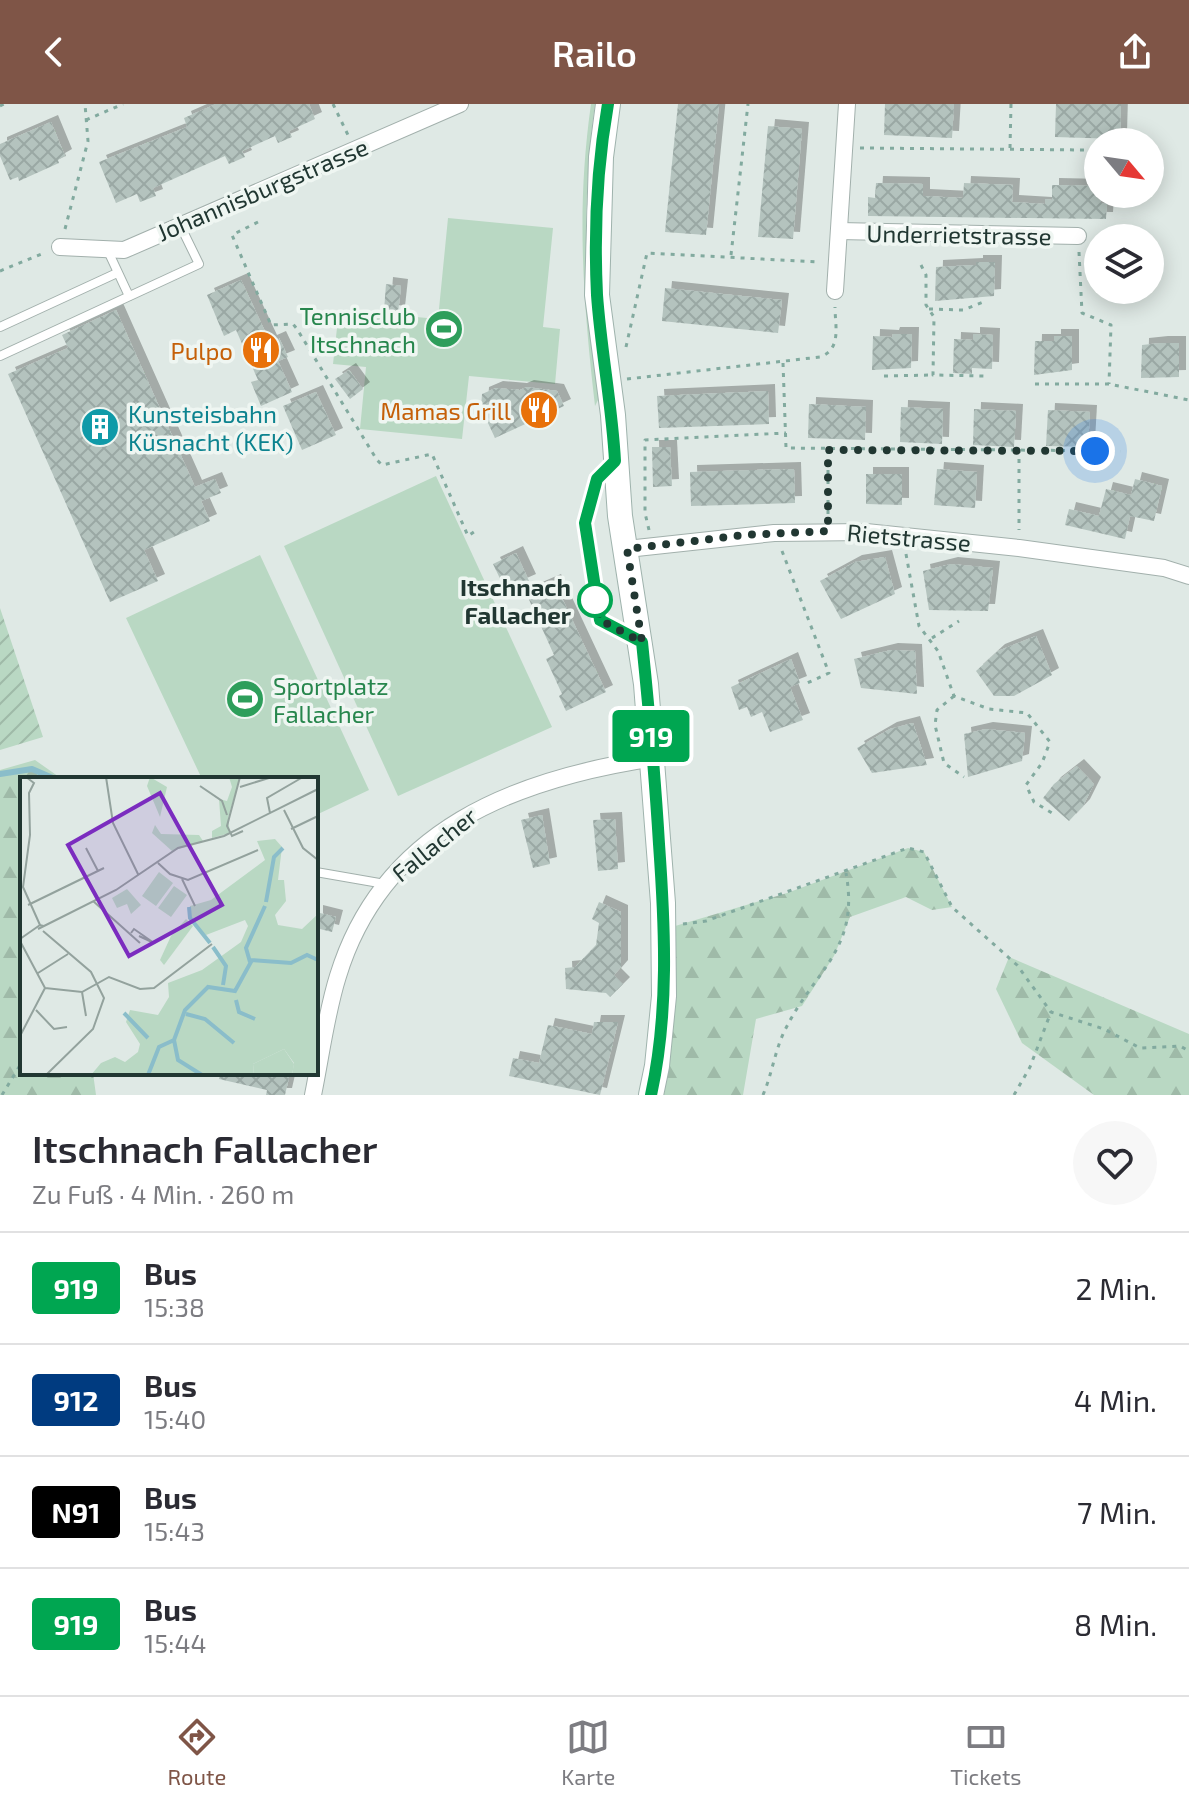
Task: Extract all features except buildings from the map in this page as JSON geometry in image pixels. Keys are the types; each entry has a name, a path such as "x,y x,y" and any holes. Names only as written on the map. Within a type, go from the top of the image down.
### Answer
{"main road":[{"path":"608,104 601,157 597,295 615,461 642,642 654,758 663,903 664,996 651,1095"}],"street":[{"name":"Johannisburgstrasse","path":"60,247 124,250 460,104"},
{"path":"835,291 847,104"},
{"name":"Underrietstrasse","path":"839,231 1078,236"},
{"name":"Rietstrasse","path":"627,549 774,533 828,531 904,534 1164,568 1189,576"},
{"name":"Fallacher","path":"318,1071 338,977 355,933 386,884 446,829 485,803 527,786 654,758"},
{"name":"Fallacher","path":"313,1095 317,1075"}],"lane":[{"path":"0,356 199,264 180,225"},
{"path":"106,249 129,296"},
{"path":"0,327 117,273"},
{"path":"615,461 597,479 585,523 595,600 600,620 642,642"},
{"path":"318,872 386,884"}],"path":[{"path":"0,271 60,247 88,141 85,104"},
{"path":"86,120 123,104"},
{"path":"333,104 355,149"},
{"path":"731,257 748,104"},
{"path":"1010,149 1011,104"},
{"path":"844,148 1084,150"},
{"path":"258,222 232,235 271,325 293,324 297,329 382,465 432,454 437,459 468,536 478,529"},
{"path":"1078,236 1082,313 1111,325 1109,384"},
{"path":"607,370 624,356 647,253 836,263"},
{"path":"921,265 926,275 929,309 934,317 933,375"},
{"path":"607,370 783,363 820,357 833,349 835,291"},
{"path":"929,309 963,310 986,301"},
{"path":"783,363 786,448 1121,451"},
{"path":"884,376 985,376"},
{"path":"1035,384 1109,384 1189,400"},
{"path":"652,546 645,513 645,440 786,433"},
{"path":"1019,449 1019,548"},
{"path":"828,450 828,531"},
{"path":"774,533 829,673 805,684"},
{"path":"904,534 908,578 919,626 932,638 954,696 989,709 1027,713 1050,742 1042,763 1026,785 1034,802 1052,813"},
{"path":"932,638 959,621"},
{"path":"954,696 937,710 935,725 944,763 964,777"},
{"path":"679,925 706,921 908,848 924,852 952,907 1017,965 1051,1012 1104,1029 1140,1048 1180,1046 1189,1051"},
{"path":"763,1095 786,1030 834,956 850,917 845,871"},
{"path":"1014,1095 1051,1012"},
{"path":"2,1095 20,1065"}],"green space":[{"path":"591,104 595,104 588,178 586,251 590,324 599,398 595,406 583,255 586,143"},
{"name":"Tennisclub Itschnach","path":"448,218 553,228 543,327 560,329 555,384 469,376 462,439 360,429 366,367 333,364 339,310 438,319"},
{"path":"436,476 552,727 398,796 284,546"},
{"name":"Sportplatz Fallacher","path":"260,555 369,790 318,814 318,777 201,777 126,618"},
{"path":"0,608 43,737 0,750"},
{"path":"35,760 59,777 20,777 20,1075 93,1075 96,1095 0,1095 0,770"},
{"path":"908,848 924,852 952,907 932,910 906,897 850,917 834,956 802,1006 756,1019 743,1095 651,1095 665,929 787,893"},
{"path":"1009,957 1189,1034 1189,1095 1094,1095 1022,1043 996,989"}],"waterway":[{"path":"0,774 32,769 50,777"}],"bus line":[{"name":"919","path":"608,104 601,157 597,295 613,415 615,461 597,479 585,523 600,620 642,642 654,758 664,927 664,996 651,1095"}],"place":[{"name":"Tennisclub Itschnach","path":"444,329"},
{"name":"Pulpo","path":"261,350"},
{"name":"Mamas Grill","path":"539,410"},
{"name":"Kunsteisbahn Küsnacht (KEK)","path":"100,427"},
{"name":"Itschnach Fallacher","path":"595,600"},
{"name":"Sportplatz Fallacher","path":"245,699"}],"route":[{"path":"595,600 600,620 642,642 627,549 744,535 828,531 828,450 1095,451"}]}
